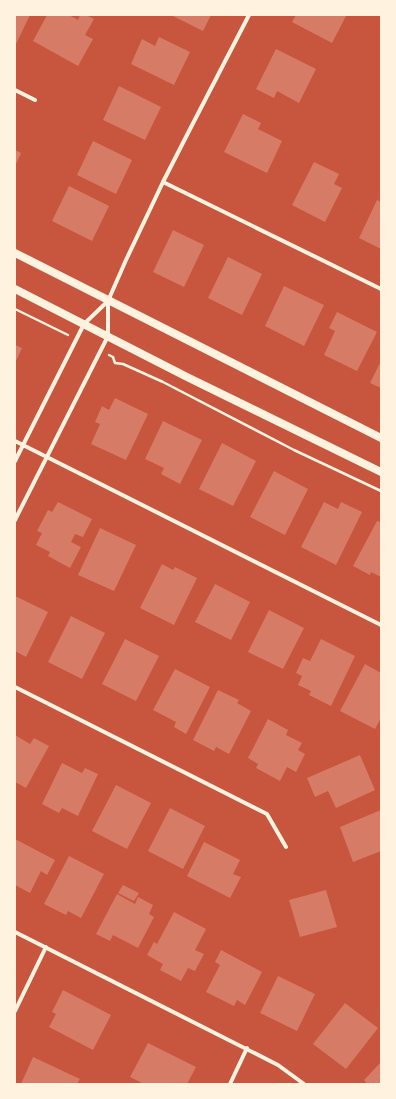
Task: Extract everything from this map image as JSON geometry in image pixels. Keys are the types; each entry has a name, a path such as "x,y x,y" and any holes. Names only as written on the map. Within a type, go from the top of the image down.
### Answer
{"main road":[{"path":"15,253 381,438"},
{"path":"15,289 187,377 381,472"}],"street":[{"path":"15,461 84,324 108,301 163,182 249,15"},
{"path":"15,90 35,100"},
{"path":"163,182 381,289"},
{"path":"15,520 108,336 108,301"},
{"path":"15,441 381,625"},
{"path":"15,687 267,814 286,847"},
{"path":"15,932 247,1048 278,1065 304,1084"},
{"path":"15,1011 46,947"},
{"path":"230,1084 247,1048"}],"path":[{"path":"15,309 76,339"},
{"path":"100,351 113,357 115,363 123,364 163,382 294,450 381,491"}],"building":[{"path":"15,15 30,15 15,46"},
{"path":"47,15 69,15 78,20 80,15 86,15 94,19 85,35 93,39 78,66 33,41"},
{"path":"171,15 211,15 203,31"},
{"path":"296,15 346,16 332,43 292,22"},
{"path":"159,37 190,52 174,85 131,64 142,39 155,46"},
{"path":"276,49 316,69 299,103 277,91 274,98 256,89"},
{"path":"119,86 161,107 145,140 103,120"},
{"path":"243,114 261,123 258,129 282,141 267,173 224,152"},
{"path":"93,141 132,160 116,194 77,175"},
{"path":"15,150 21,153 15,166"},
{"path":"314,162 339,174 334,184 342,188 325,222 292,205"},
{"path":"69,186 109,206 92,241 52,221"},
{"path":"377,200 381,202 381,249 359,238"},
{"path":"173,230 204,245 184,287 153,272"},
{"path":"228,257 262,274 242,315 208,298"},
{"path":"284,286 324,305 304,346 265,326"},
{"path":"337,312 377,332 357,371 324,355 335,331 329,328"},
{"path":"15,345 22,348 15,363"},
{"path":"381,361 381,388 370,383"},
{"path":"115,398 148,414 126,460 91,444 100,424 95,422 102,406 109,410"},
{"path":"163,421 202,440 180,484 161,474 164,468 145,459"},
{"path":"222,443 256,461 233,506 199,489"},
{"path":"274,471 308,489 285,535 250,517"},
{"path":"58,502 92,519 83,537 75,534 71,542 81,547 70,568 48,556 50,552 36,545 42,533 37,531 48,510 52,512"},
{"path":"324,502 338,509 341,502 362,512 336,565 301,547"},
{"path":"377,521 381,522 381,577 371,572 370,575 353,566"},
{"path":"100,528 136,545 114,591 78,575"},
{"path":"162,564 173,570 175,567 197,578 174,625 140,608"},
{"path":"215,584 250,602 231,640 195,622"},
{"path":"15,596 48,612 26,657 15,651"},
{"path":"269,610 304,628 283,669 248,652"},
{"path":"71,616 105,633 82,679 48,662"},
{"path":"125,639 159,656 136,701 102,684"},
{"path":"321,639 355,656 331,706 309,695 311,691 298,685 302,676 296,673 303,658 310,661"},
{"path":"365,664 381,673 381,718 375,729 340,711"},
{"path":"175,669 210,687 186,734 174,727 176,722 153,710"},
{"path":"218,690 239,700 237,703 251,711 229,754 216,747 214,751 193,740"},
{"path":"268,719 288,730 286,735 302,743 298,750 305,754 296,772 287,767 280,781 256,768 258,764 248,758"},
{"path":"15,735 30,744 34,738 49,746 26,788 15,782"},
{"path":"360,755 375,790 336,808 328,791 315,797 307,778"},
{"path":"62,763 82,773 85,768 98,774 78,816 62,808 59,813 42,804"},
{"path":"116,785 151,803 127,849 92,831"},
{"path":"170,808 205,826 183,869 148,851"},
{"path":"381,810 381,851 353,862 340,827"},
{"path":"15,839 55,860 47,875 41,871 30,893 15,885"},
{"path":"204,842 240,860 233,874 241,877 230,898 187,876"},
{"path":"69,856 104,874 81,918 68,911 66,915 44,904"},
{"path":"123,885 139,893 134,901 118,893"},
{"path":"326,890 337,927 300,937 289,900"},
{"path":"117,894 135,904 138,897 153,905 149,914 154,917 138,948 113,935 110,941 96,934"},
{"path":"174,912 206,929 195,950 204,954 195,971 188,968 181,981 160,970 163,964 147,955 154,942 157,944"},
{"path":"221,950 262,972 245,1005 237,1000 234,1006 206,992 220,965 215,962"},
{"path":"278,976 315,994 297,1031 260,1013"},
{"path":"63,990 111,1015 93,1050 49,1027 56,1014 52,1012"},
{"path":"345,1003 378,1028 346,1069 313,1044"},
{"path":"148,1043 196,1067 187,1084 144,1084 130,1077"},
{"path":"33,1057 80,1079 77,1084 21,1084"},
{"path":"381,1062 381,1084 367,1084 364,1080"}]}
